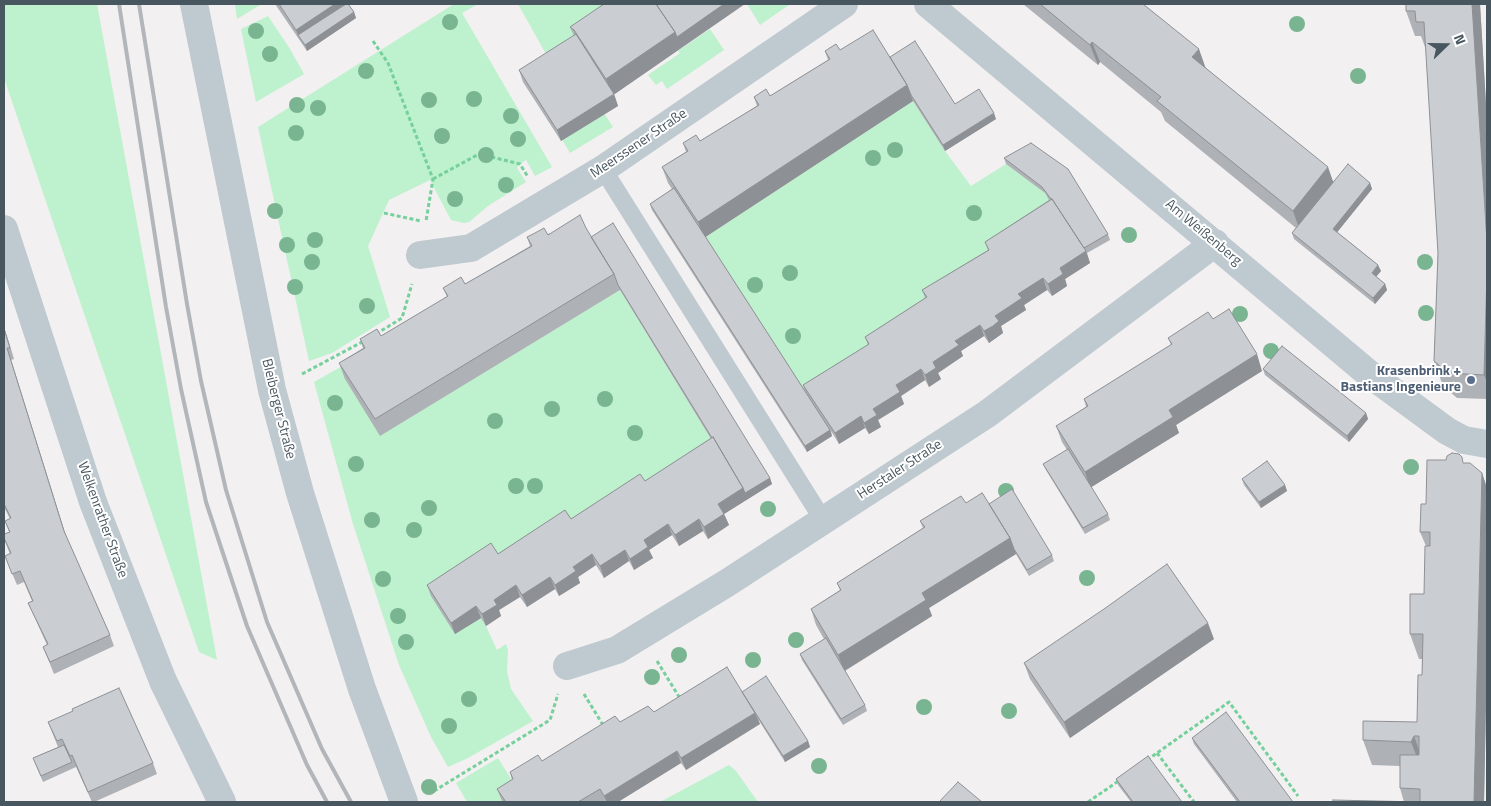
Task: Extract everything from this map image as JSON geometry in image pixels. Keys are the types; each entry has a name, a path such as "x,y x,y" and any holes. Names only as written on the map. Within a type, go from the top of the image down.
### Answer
{"street":[{"name":"Bleiberger Straße","path":"194,4 272,390 300,493 362,689 404,802"},
{"name":"Meerssener Straße","path":"420,255 471,248 545,205 602,169 844,4"},
{"name":"Am Weißenberg","path":"928,4 1404,402 1464,440 1487,444"},
{"name":"Welkenrather Straße","path":"4,229 93,502 164,681 222,802"},
{"name":"Herstaler Straße","path":"567,666 617,650 641,636 727,583 987,414 1215,243"}],"lane":[{"path":"602,169 823,520"}],"path":[{"path":"372,41 388,63 433,179 426,222 384,214"},
{"path":"433,179 479,154 520,164 545,205"},
{"path":"373,336 402,318 420,255"},
{"path":"311,369 366,340"},
{"path":"641,636 686,707"},
{"path":"567,666 604,725"},
{"path":"456,778 550,720 567,666"},
{"path":"1142,764 1229,702 1298,796"},
{"path":"1157,753 1194,802"},
{"path":"1088,802 1126,775"}],"green space":[{"path":"4,4 97,4 217,660 199,652 4,78"},
{"path":"235,4 259,4 260,5 237,19"},
{"path":"454,4 478,4 462,13 552,167 535,176 526,160 517,168 526,182 488,206 469,222 464,223 451,220 430,180 389,200 368,246 390,317 332,353 309,361 258,127"},
{"path":"518,4 621,4 546,54"},
{"path":"747,4 788,4 789,5 760,25"},
{"path":"268,16 304,74 256,102 241,29"},
{"path":"710,29 724,50 667,89 662,81 656,85 648,75"},
{"path":"913,101 945,151 971,186 1006,164 1045,193 1056,210 807,397 704,238"},
{"path":"602,110 613,127 570,153 560,136"},
{"path":"620,290 717,449 481,618 497,650 506,644 508,650 507,671 511,689 533,721 468,758 448,767 431,737 399,665 353,524 314,382 360,356 345,379 381,435"},
{"path":"498,758 518,790 503,802 467,802 456,783"},
{"path":"729,765 736,771 758,802 660,802"}],"building":[{"path":"279,4 335,4 296,30"},
{"path":"346,4 354,12 305,45 298,35"},
{"path":"604,4 656,4 675,32 606,79 574,30 570,27"},
{"path":"656,4 724,4 677,37"},
{"path":"1040,4 1143,4 1199,49 1192,57 1328,167 1293,211 1157,101 1161,97 1092,42 1090,45"},
{"path":"1406,4 1472,4 1487,242 1484,375 1448,373 1434,361 1438,253 1424,22 1416,22 1415,11 1406,11"},
{"path":"873,30 907,85 698,222 662,167 688,151 683,143 696,135 700,141 759,105 754,97 766,89 770,96 830,59 825,51 836,44 840,50"},
{"path":"576,34 614,94 557,130 519,70"},
{"path":"915,41 955,104 979,89 994,113 943,145 911,95 890,57"},
{"path":"1031,143 1068,169 1108,234 1084,248 1042,187 1004,158"},
{"path":"1348,164 1370,183 1333,229 1378,265 1372,273 1385,284 1373,298 1292,233"},
{"path":"674,188 830,430 805,446 650,204"},
{"path":"1052,199 1086,251 1060,268 1063,274 1048,284 1043,278 1018,294 1022,298 995,316 999,321 993,326 984,331 980,325 955,341 959,345 933,362 936,368 925,375 921,369 896,385 900,392 873,409 877,415 864,423 861,416 835,433 803,385 869,344 865,337 927,297 922,290 989,250 985,242"},
{"path":"580,215 614,274 375,419 339,363 365,348 360,339 377,329 381,336 448,296 443,288 461,277 465,284 532,246 527,237 544,228 548,235"},
{"path":"613,223 770,478 745,493 713,437 618,285 614,274 591,237"},
{"path":"1229,309 1257,354 1169,410 1173,417 1085,472 1056,426 1088,406 1084,399 1172,344 1168,338 1208,312 1213,319"},
{"path":"4,329 10,348 7,348 64,531 110,635 50,662 43,647 48,644 28,603 33,601 20,571 12,574 5,556 11,553 4,538 4,534 10,532 5,521 11,518 4,504"},
{"path":"1282,346 1366,413 1347,436 1263,369"},
{"path":"713,437 743,488 718,504 724,514 704,527 699,519 675,535 668,524 644,540 648,547 630,559 625,550 600,566 592,554 573,567 576,571 555,585 550,577 522,595 516,585 494,600 497,605 482,614 476,606 451,623 427,585 491,543 498,554 565,510 571,519 640,474 645,481"},
{"path":"1068,449 1108,514 1083,528 1043,464"},
{"path":"1452,453 1459,454 1462,457 1463,463 1470,463 1482,473 1474,802 1420,802 1420,789 1400,788 1400,755 1419,755 1419,736 1414,736 1411,742 1363,740 1363,721 1417,722 1418,675 1422,675 1423,634 1410,634 1410,594 1424,594 1425,546 1430,546 1430,532 1420,532 1421,504 1426,504 1427,460 1446,460 1447,456"},
{"path":"1267,461 1285,485 1259,502 1242,479"},
{"path":"1012,489 1052,555 1027,570 989,504"},
{"path":"982,493 1010,538 922,593 926,600 838,655 811,609 841,590 837,583 925,527 920,521 961,496 966,503"},
{"path":"1167,564 1208,623 1064,722 1024,663"},
{"path":"826,638 865,705 841,719 800,654"},
{"path":"727,667 755,713 681,758 677,751 604,796 600,789 578,802 506,802 497,789 513,779 510,772 538,755 542,761 615,716 620,722 648,706 654,712"},
{"path":"766,676 808,741 783,756 742,692"},
{"path":"119,688 153,763 88,792 72,755 70,756 62,739 57,741 48,722"},
{"path":"1226,712 1293,802 1240,802 1192,738"},
{"path":"64,745 72,762 41,776 33,758"},
{"path":"1148,756 1182,802 1133,802 1116,779"},
{"path":"958,782 982,802 939,802"},
{"path":"1333,800 1420,802 1333,802"}],"railway":[{"path":"119,4 166,307 181,389 206,502 247,626 307,765 327,802"},
{"path":"139,4 187,304 201,381 226,490 267,622 322,749 351,802"}],"place":[{"name":"Krasenbrink + Bastians Ingenieure","path":"1471,380"}]}
